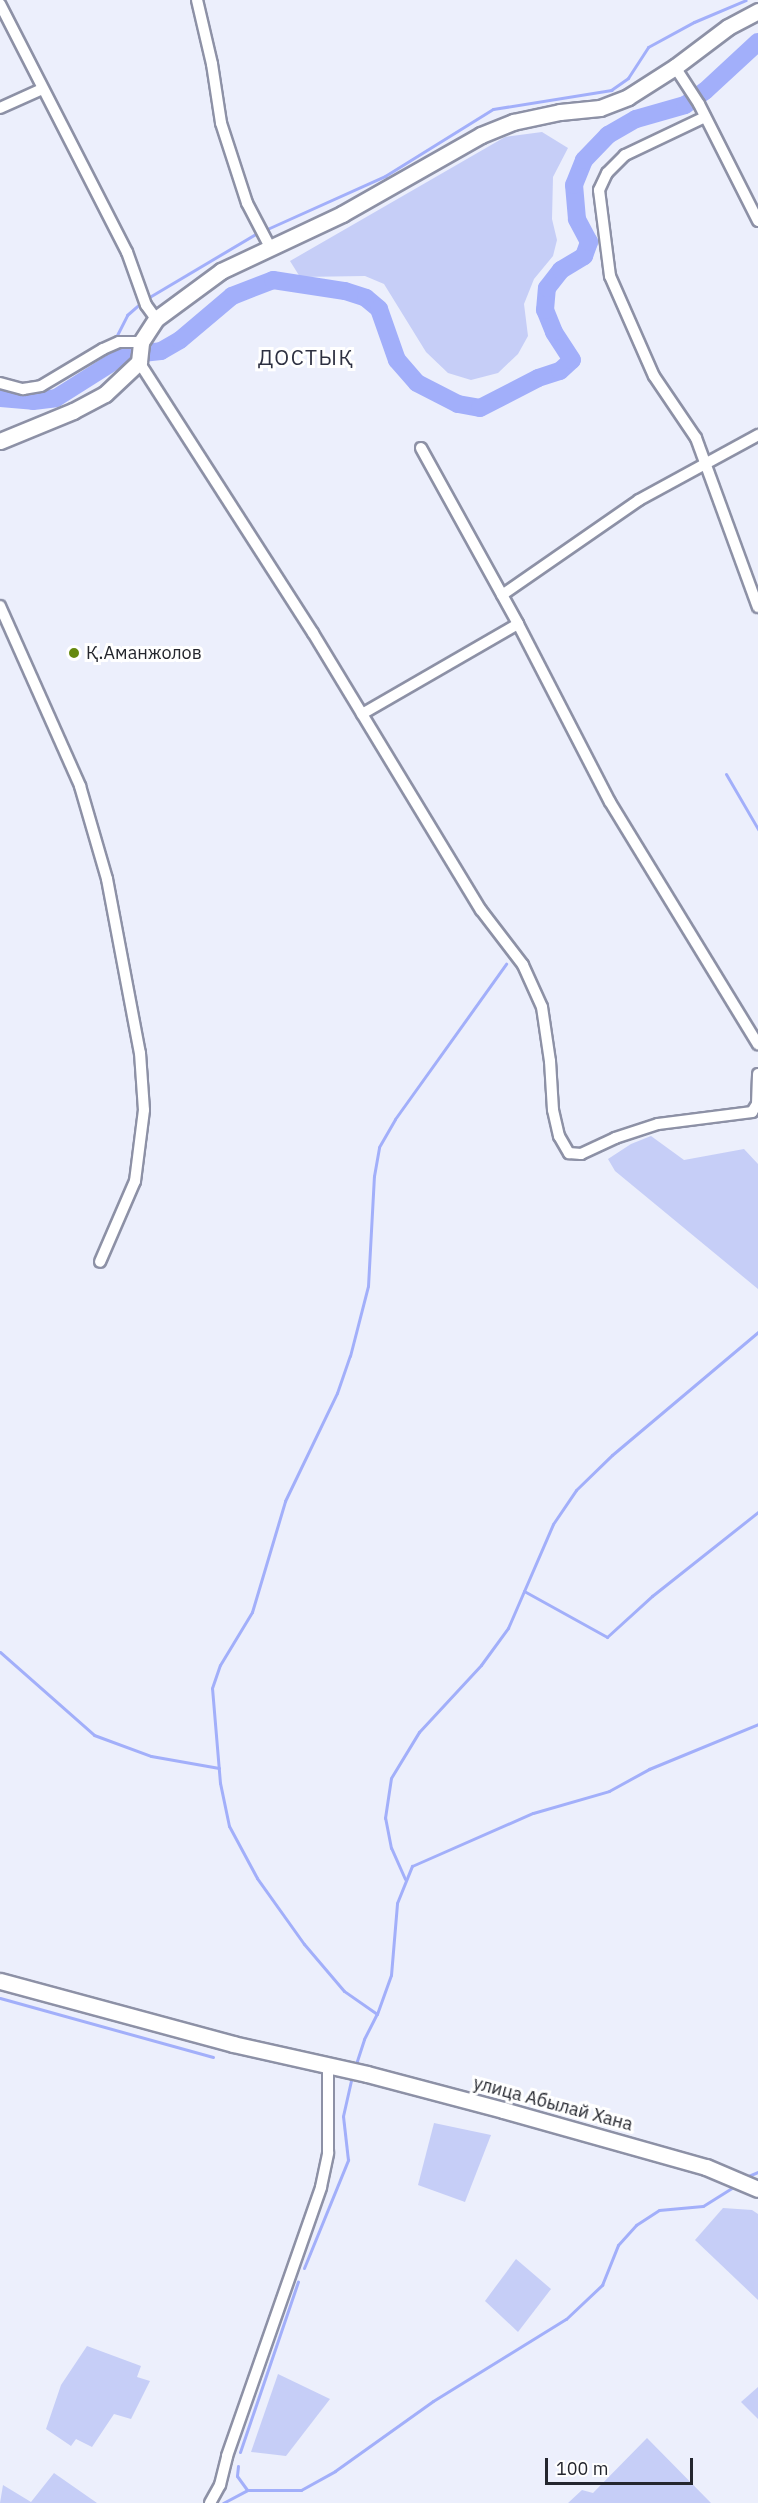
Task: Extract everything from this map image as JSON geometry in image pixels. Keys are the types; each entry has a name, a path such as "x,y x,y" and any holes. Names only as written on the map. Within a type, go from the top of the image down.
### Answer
{"main road":[{"path":"0,441 73,411 105,394 139,362 141,342 156,319 221,271 342,214 481,135 513,122 560,112 600,108 628,97 675,67 728,27 758,11"},
{"name":"улица Абылай Хана","path":"0,1981 233,2044 354,2071 706,2167 747,2184"}],"street":[{"path":"197,0 212,64 221,123 233,164 247,203 271,249"},
{"path":"0,4 101,199 127,252 146,305 156,319"},
{"path":"675,67 699,104 758,222"},
{"path":"0,108 42,89"},
{"path":"705,117 625,155 607,173 598,190 610,276 654,376 696,438 758,607"},
{"path":"0,383 23,389 41,386 103,349 119,342 141,342"},
{"path":"139,362 362,714 481,910 523,965 542,1007 550,1061 553,1110 559,1136 569,1153 581,1154 615,1138 657,1124 752,1112 757,1104 758,1074"},
{"path":"502,595 639,500 707,465 758,435"},
{"path":"421,448 518,624 610,802 758,1044"},
{"path":"0,606 80,786 107,879 140,1053 144,1110 135,1180 100,1262"},
{"path":"362,714 518,624"},
{"path":"210,2503 220,2485 227,2456 321,2187 328,2153 328,2065"}],"shaded area":[{"path":"542,132 568,148 553,177 552,219 557,240 553,256 534,279 524,304 528,336 518,354 498,373 471,380 448,373 426,352 384,284 365,276 300,277 290,261 505,137"},
{"path":"651,1136 684,1160 744,1149 758,1164 758,1289 615,1171 608,1159 631,1144"},
{"path":"434,2123 491,2135 465,2202 418,2185"},
{"path":"723,2208 752,2210 758,2214 758,2300 695,2240"},
{"path":"516,2259 551,2289 518,2332 485,2301"},
{"path":"87,2346 141,2366 137,2377 150,2381 131,2419 114,2414 92,2447 76,2439 71,2446 46,2429 61,2385"},
{"path":"278,2374 330,2399 286,2456 251,2452"},
{"path":"758,2387 758,2419 741,2402"},
{"path":"647,2438 711,2503 568,2503 582,2490 593,2493"},
{"path":"54,2473 97,2503 0,2503 3,2485 31,2502"}],"waterway":[{"path":"265,230 385,176 493,109 611,90 628,78 648,47 694,22 746,0"},
{"path":"0,398 33,401 56,398 124,355 161,351 180,340 232,296 273,280 345,291 366,298 379,309 397,360 417,383 458,404 480,408 538,378 560,371 572,360 554,332 545,310 547,288 561,270 584,256 589,242 577,219 574,185 584,160 608,135 636,119 685,105 705,91 758,42"},
{"path":"146,299 259,232"},
{"path":"114,341 127,315 141,303"},
{"path":"108,366 112,347"},
{"path":"726,774 758,829"},
{"path":"377,2014 344,1991 304,1944 257,1878 229,1826 220,1783 212,1688 220,1665 252,1612 285,1501 337,1393 350,1356 368,1286 374,1176 379,1147 395,1119 506,964"},
{"path":"405,1879 391,1848 385,1818 391,1778 419,1732 481,1665 508,1628 553,1524 576,1490 612,1455 758,1332"},
{"path":"524,1591 607,1637 652,1596 758,1512"},
{"path":"0,1652 94,1735 151,1756 219,1768"},
{"path":"355,2067 364,2039 377,2014 391,1975 397,1903 412,1866 533,1813 609,1791 649,1769 758,1724"},
{"path":"0,1998 213,2057"},
{"path":"304,2268 348,2160 343,2116 352,2076"},
{"path":"746,2177 758,2172"},
{"path":"223,2503 247,2490 301,2490 335,2471 433,2401 566,2319 602,2285 618,2245 636,2225 659,2210 703,2206 736,2185"},
{"path":"240,2452 298,2282"},
{"path":"238,2466 237,2476 247,2490"}],"place":[{"name":"Қ.Аманжолов","path":"74,653"}],"district":[{"name":"ДОСТЫҚ","path":"306,357"}]}
